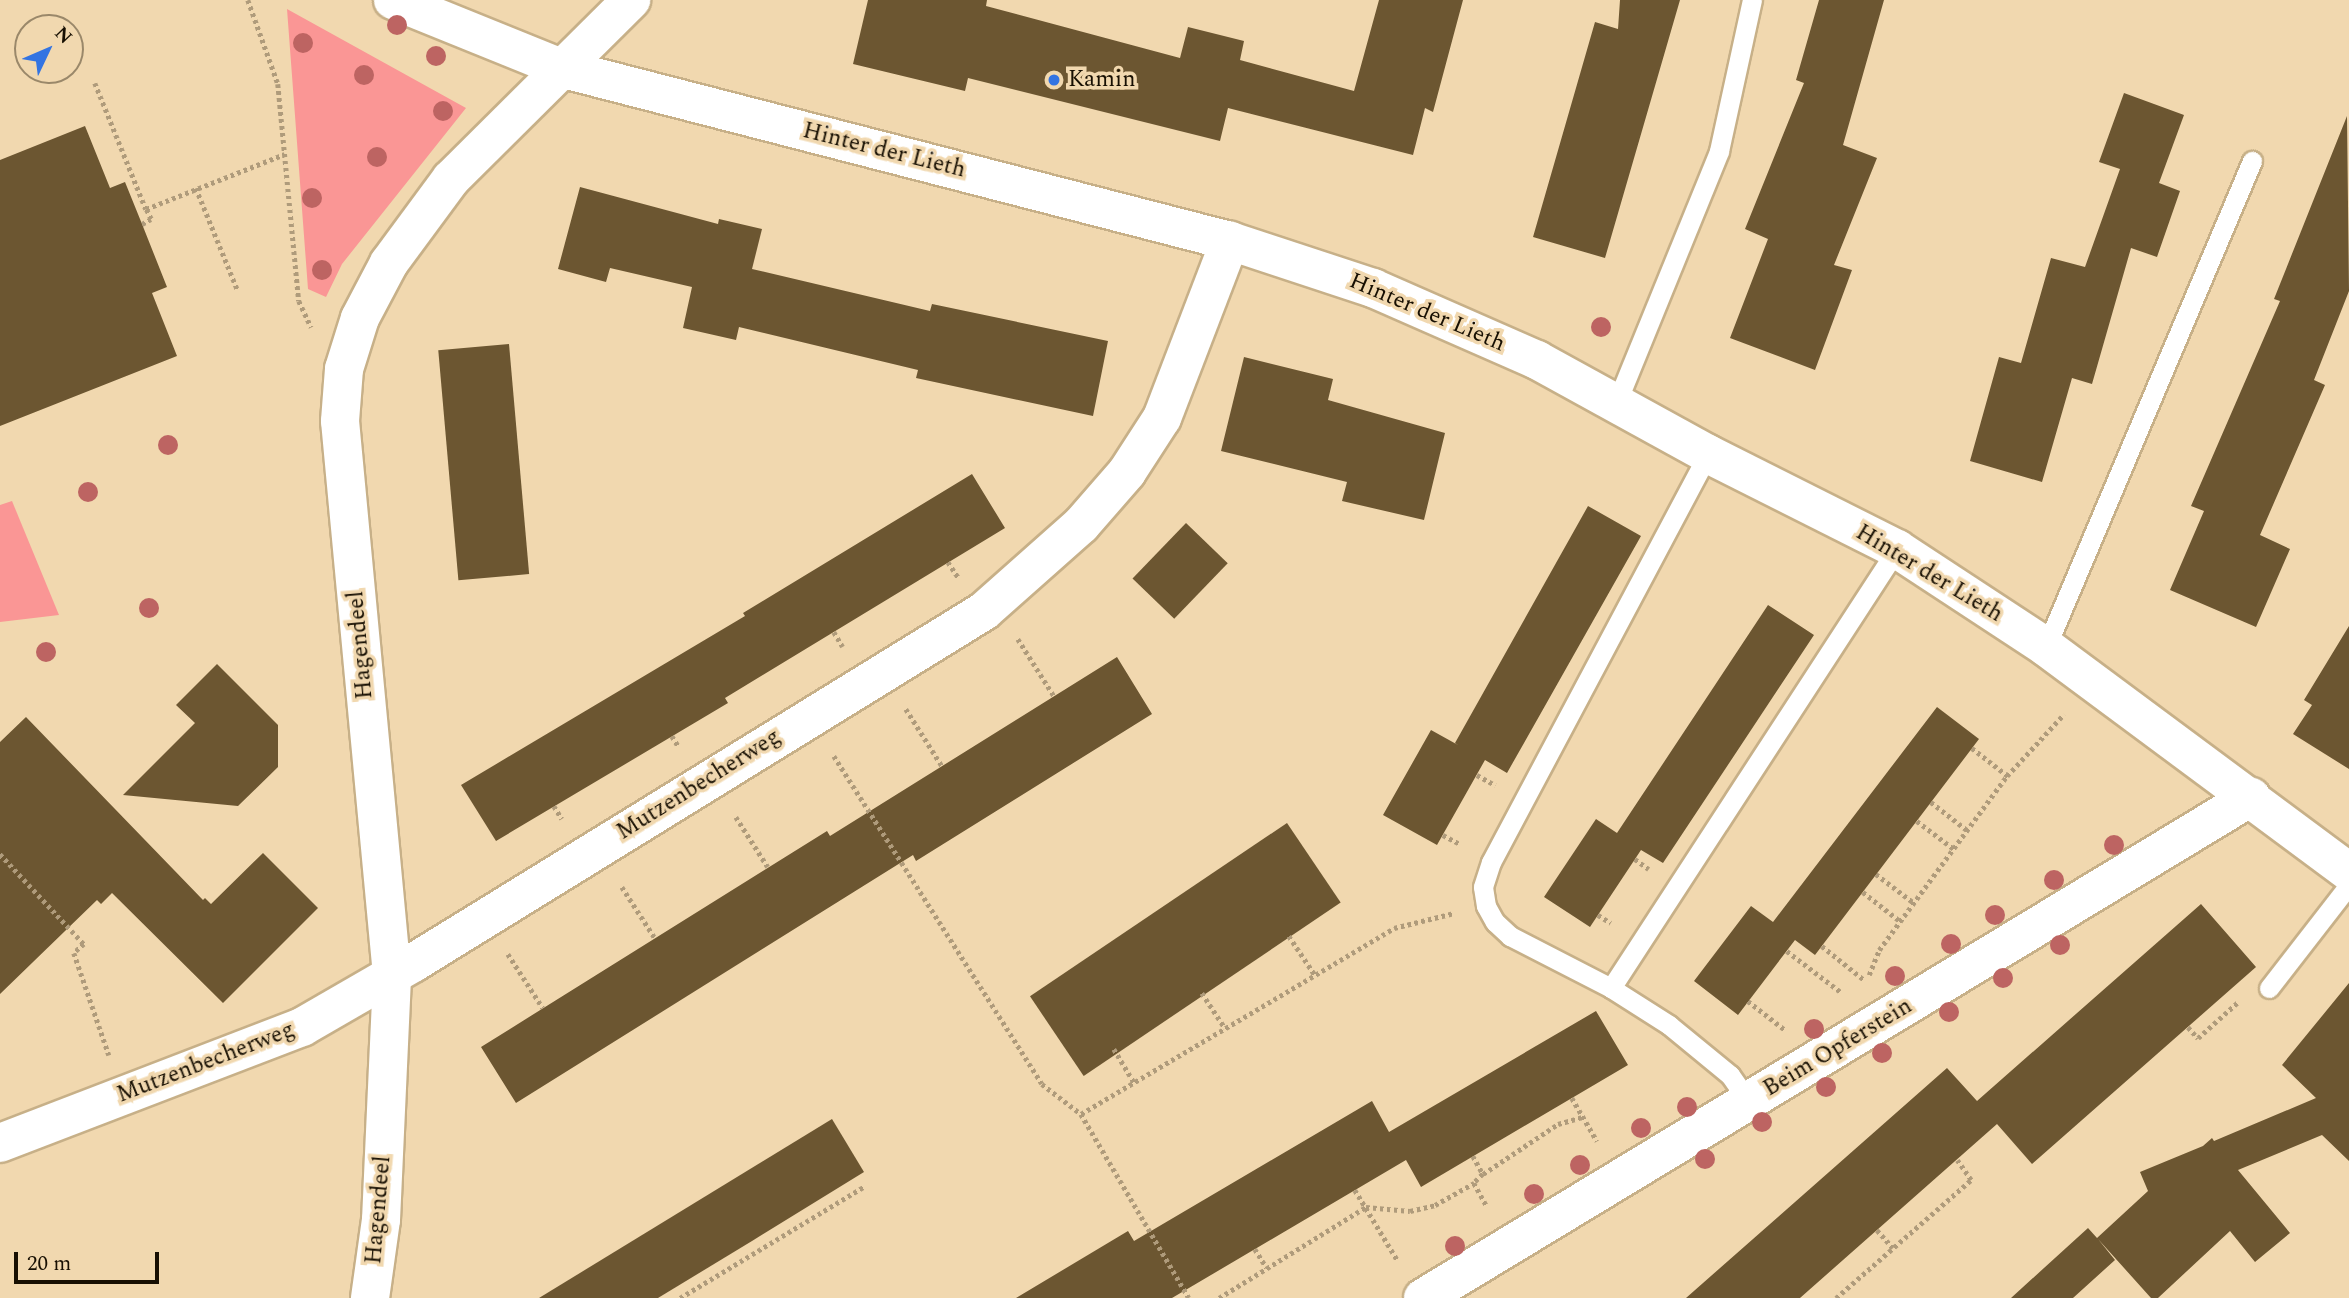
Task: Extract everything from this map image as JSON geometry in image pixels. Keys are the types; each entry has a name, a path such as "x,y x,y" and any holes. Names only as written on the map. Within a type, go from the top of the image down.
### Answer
{"street":[{"name":"Hinter der Lieth","path":"393,0 564,69 1230,241 1373,288 1537,360 1709,454 1897,549 2046,647 2349,872"},
{"name":"Hagendeel","path":"370,1298 381,1220 392,975 340,421 344,369 359,318 389,263 451,179 631,0"},
{"name":"Mutzenbecherweg","path":"0,1143 302,1027 392,975 995,603 1081,525 1127,472 1162,418 1204,317 1230,241"},
{"name":"Beim Opferstein","path":"1423,1298 2251,797"}],"lane":[{"path":"1616,404 1719,151 1752,0"},
{"path":"2046,647 2252,162"},
{"path":"1709,454 1489,866 1483,887 1486,906 1495,922 1510,936 1611,988 1669,1025 1730,1075 1749,1102"},
{"path":"1611,988 1897,549"},
{"path":"2269,988 2349,885"}],"path":[{"path":"248,0 259,24 278,84 299,301 309,324 344,369"},
{"path":"95,83 151,219 142,224"},
{"path":"146,209 285,153"},
{"path":"196,188 238,291"},
{"path":"995,603 1054,696"},
{"path":"883,673 942,766"},
{"path":"1822,946 1867,981 1879,950 2008,776 2093,682"},
{"path":"809,717 1042,1084 1081,1114 1189,1298"},
{"path":"1972,748 2008,776"},
{"path":"711,778 768,867"},
{"path":"1931,802 1968,830"},
{"path":"1917,821 1954,849"},
{"path":"597,848 654,938"},
{"path":"0,854 84,944 74,953 123,1095"},
{"path":"1876,874 1914,903"},
{"path":"1863,892 1900,921"},
{"path":"1081,1114 1394,928 1486,906"},
{"path":"485,918 543,1008"},
{"path":"1289,936 1315,975"},
{"path":"1787,951 1846,996"},
{"path":"2188,1027 2197,1038 2242,998 2269,988"},
{"path":"1202,993 1225,1028"},
{"path":"1748,1001 1790,1033"},
{"path":"1114,1049 1135,1082"},
{"path":"1219,1298 1366,1207 1410,1211 1435,1205 1474,1183 1483,1174 1558,1124 1583,1116"},
{"path":"1473,1156 1483,1174"},
{"path":"1836,1298 1971,1180 1957,1160"},
{"path":"1474,1183 1511,1247"},
{"path":"680,1298 865,1186"},
{"path":"1355,1190 1399,1264"},
{"path":"1877,1230 1893,1248"},
{"path":"1255,1249 1267,1268"}],"shaded area":[{"path":"287,9 466,108 342,264 326,297 308,289"},
{"path":"12,501 59,615 0,622 0,505"}],"building":[{"path":"868,0 987,0 986,6 1180,58 1188,27 1244,41 1240,60 1354,91 1379,0 1463,0 1433,112 1425,108 1413,155 1228,108 1220,141 968,78 965,91 853,64"},
{"path":"1620,0 1680,0 1605,258 1533,237 1595,22 1618,29"},
{"path":"1819,0 1884,0 1843,145 1877,158 1834,265 1852,270 1815,370 1730,338 1768,239 1745,229 1804,83 1796,80"},
{"path":"2124,93 2184,115 2159,183 2180,191 2157,257 2131,248 2092,384 2072,378 2042,482 1970,461 1999,357 2021,363 2051,258 2085,267 2120,169 2099,162"},
{"path":"2347,116 2349,291 2314,380 2325,385 2260,535 2290,549 2256,627 2170,590 2204,511 2191,506 2280,301 2274,299"},
{"path":"85,126 110,188 125,182 142,224 167,287 152,293 177,356 0,426 0,160"},
{"path":"580,187 718,224 719,219 762,229 752,269 930,311 932,304 1108,341 1093,416 916,378 918,370 739,327 736,340 683,328 692,287 610,268 606,282 558,269"},
{"path":"509,344 529,574 458,580 438,350"},
{"path":"1244,357 1333,379 1328,400 1445,433 1424,520 1342,501 1347,482 1221,451"},
{"path":"972,474 1005,528 725,698 728,703 496,841 461,785 745,616 743,613"},
{"path":"1588,506 1641,536 1507,773 1485,760 1437,845 1383,815 1431,730 1458,745 1455,743"},
{"path":"1186,523 1228,563 1174,619 1133,578"},
{"path":"1768,605 1814,635 1663,863 1641,850 1590,927 1544,897 1596,819 1617,833"},
{"path":"2349,626 2349,769 2293,734 2312,705 2304,700"},
{"path":"1117,657 1152,714 916,861 913,855 516,1103 481,1047 827,831 830,836"},
{"path":"217,664 278,725 278,767 238,806 123,795 195,723 176,705"},
{"path":"1937,707 1979,739 1815,955 1795,940 1738,1015 1694,981 1751,906 1773,922"},
{"path":"26,717 203,900 205,898 211,904 263,853 318,908 223,1003 112,893 101,904 97,900 0,994 0,742"},
{"path":"1287,823 1341,903 1084,1076 1030,996"},
{"path":"2201,904 2256,967 2032,1164 1997,1124 1800,1298 1686,1298 1947,1068 1977,1101"},
{"path":"2349,983 2349,1161 2322,1135 2238,1170 2290,1233 2255,1262 2230,1231 2158,1298 2151,1298 2098,1239 2115,1260 2073,1298 2011,1298 2088,1228 2097,1238 2148,1191 2140,1172 2203,1146 2212,1138 2214,1141 2316,1098 2282,1065"},
{"path":"1596,1011 1628,1065 1421,1187 1406,1160 1172,1298 1016,1298 1128,1231 1134,1241 1372,1101 1389,1132"},
{"path":"832,1119 864,1172 752,1241 658,1298 539,1298"}],"place":[{"name":"Kamin","path":"1054,80"}]}
